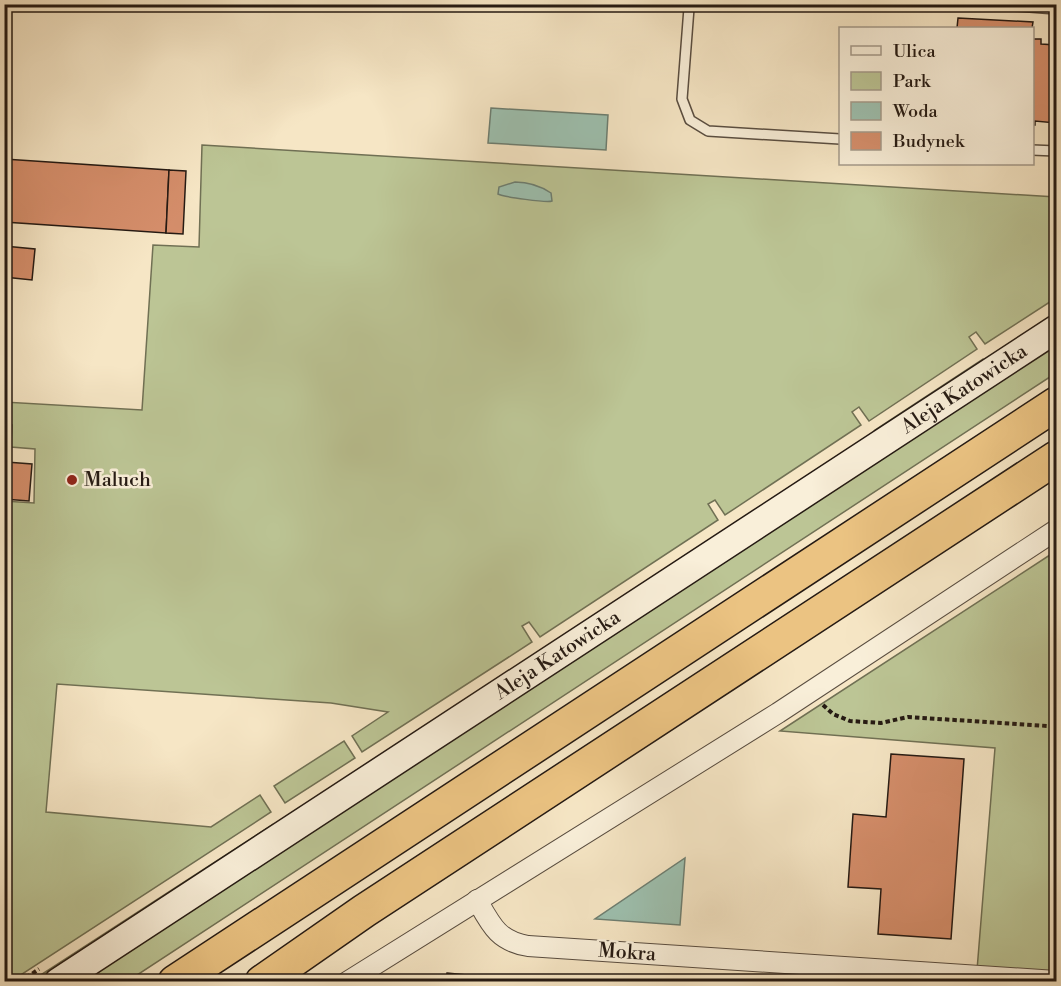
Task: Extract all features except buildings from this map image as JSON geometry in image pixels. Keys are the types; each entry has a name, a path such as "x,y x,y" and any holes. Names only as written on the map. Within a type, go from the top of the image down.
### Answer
{"highway":[{"path":"175,981 1056,404"},
{"path":"262,981 364,911 1056,458"}],"street":[{"name":"Aleja Katowicka","path":"58,981 1056,329"},
{"path":"347,981 812,690 1056,530"},
{"name":"Mokra","path":"477,900 498,933 509,941 521,945 781,973 1056,981"}],"lane":[{"path":"691,4 682,99 690,120 708,131 839,138"},
{"path":"990,4 1056,9"},
{"path":"1034,150 1056,151"}],"path":[{"path":"812,690 819,701 833,714 850,721 881,723 908,717 1056,726"}],"green space":[{"path":"202,145 1056,197 1056,298 985,344 976,332 969,337 977,349 869,421 859,407 852,412 861,425 725,515 715,500 708,504 718,520 540,637 529,622 522,626 532,642 362,752 352,736 388,712 331,703 57,684 46,812 211,827 260,795 271,812 10,982 4,981 4,501 34,503 35,449 11,447 12,425 5,424 4,402 142,410 153,245 199,247"},
{"path":"1056,342 1056,373 128,981 78,982"},
{"path":"983,359 984,361 881,431 875,430"},
{"path":"1056,551 1056,975 977,970 995,748 780,731"},
{"path":"344,741 355,758 285,803 274,786"},
{"path":"272,825 269,834 41,981 30,982"}],"water":[{"path":"491,108 608,115 606,150 488,143"},
{"path":"515,182 529,183 542,188 551,193 552,201 498,194 499,187"},
{"path":"685,858 680,925 595,919"}],"place":[{"name":"Maluch","path":"72,480"}]}
